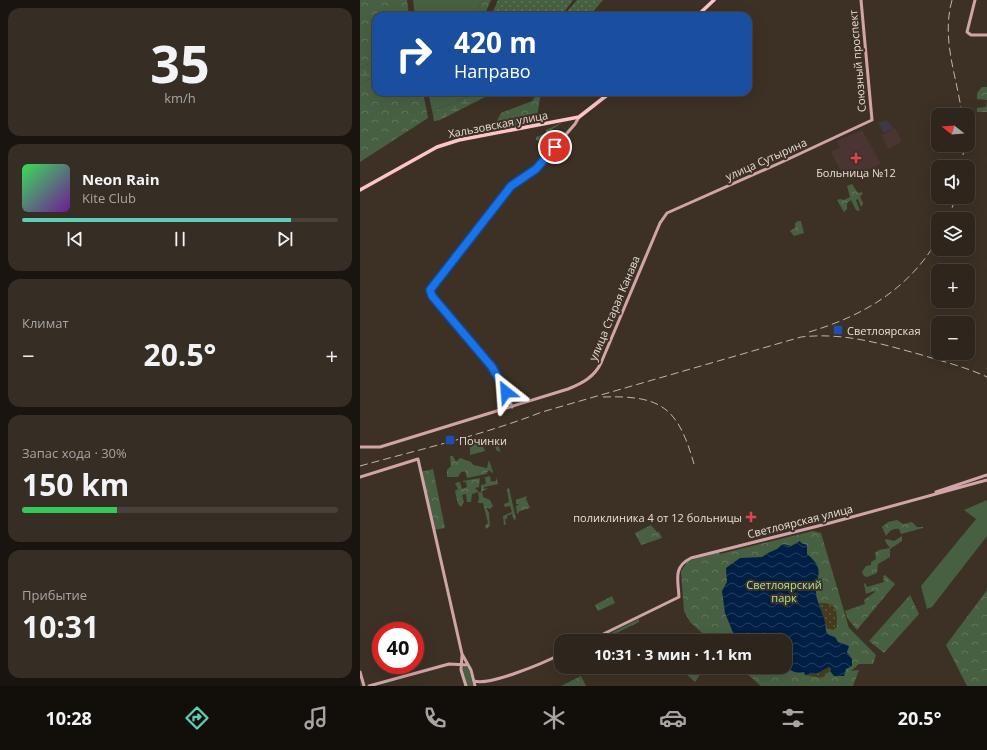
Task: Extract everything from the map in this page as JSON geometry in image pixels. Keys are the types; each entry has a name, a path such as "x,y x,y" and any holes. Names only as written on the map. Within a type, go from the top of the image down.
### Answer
{"main road":[{"path":"701,12 714,0"},
{"path":"579,117 606,96"},
{"name":"Хальзовская улица","path":"360,190 424,154 448,143 579,117"}],"street":[{"name":"Союзный проспект","path":"861,0 872,120"},
{"path":"975,0 967,32 971,35 987,36"},
{"path":"512,406 503,384 492,367 432,296 430,290 507,189 536,169 579,117"},
{"name":"улица Сутырина","path":"668,213 872,120"},
{"name":"улица Старая Канава","path":"360,447 379,447 581,384 599,368 660,223 668,213"},
{"path":"360,477 418,459 462,654 461,670 466,686"},
{"path":"952,488 987,476"},
{"path":"952,488 987,480"},
{"name":"Светлоярская улица","path":"603,634 679,597 679,566 691,558 830,524 952,488"},
{"path":"462,654 468,665 475,686"},
{"path":"474,680 484,685 528,670 554,657"},
{"path":"369,686 455,664 468,665"},
{"path":"455,664 461,670"},
{"path":"360,672 364,686"}],"shaded area":[{"path":"886,120 893,128 884,133 878,123"},
{"path":"895,128 902,142 888,149 882,135"},
{"name":"Больница №12","path":"862,130 881,164 845,179 831,152 840,148 837,141"}],"green space":[{"path":"360,0 407,0 408,12 372,12 372,62 360,68"},
{"path":"413,0 483,0 476,12 414,12"},
{"path":"483,0 491,0 486,12 476,12"},
{"path":"498,0 573,0 564,12 493,12"},
{"path":"577,0 603,0 592,12 566,12"},
{"path":"372,62 372,77 360,84 360,68"},
{"path":"372,77 372,96 424,96 428,118 360,162 360,84"},
{"path":"982,87 987,87 987,100 977,99 977,93"},
{"path":"429,96 469,96 436,110 433,115"},
{"path":"469,96 487,96 440,120 434,121 433,115 436,110"},
{"path":"540,96 536,123 500,130 497,121 501,113 532,101 535,97"},
{"path":"987,100 987,112 977,112 977,108 986,107"},
{"path":"563,122 550,131 556,140 545,154 545,150 550,144 549,142 536,140 536,137 546,133 546,130"},
{"path":"545,154 534,168 531,168"},
{"path":"852,184 858,193 862,192 863,194 860,196 863,204 861,207 858,199 856,200 860,211 856,210 851,200 847,203 847,209 844,212 837,200 844,200 850,197 847,186"},
{"path":"801,221 804,233 794,236 790,231 795,228 795,223"},
{"path":"495,437 498,439 500,452 496,450 495,441 492,441 491,446 489,446 486,442 482,444 485,451 470,455 470,445 485,440 489,442 490,438"},
{"path":"450,456 453,456 456,462 460,458 471,462 473,465 487,468 489,460 493,472 492,473 489,470 486,474 467,478 465,471 461,472 458,477 447,477 447,470 451,466"},
{"path":"433,469 445,528 434,530 421,472"},
{"path":"490,476 491,482 496,481 496,477 498,484 484,487 484,489 489,488 482,491 483,497 490,500 493,506 490,509 486,507 489,513 490,526 486,529 485,526 488,523 483,503 478,503 478,492 472,494 471,502 467,502 466,494 462,495 464,502 461,507 458,504 455,491 458,489 455,483 460,482 462,489 467,487 466,482 463,481 480,478 479,487 475,488 480,493 481,485 486,484 485,478 483,478"},
{"path":"509,488 516,519 514,520 512,514 507,516 507,519 505,519 506,524 504,525 503,516 512,512 510,506 505,507 504,504 509,502 507,489"},
{"path":"527,496 526,499 530,508 520,511 517,514 516,506 519,504 516,504 516,500"},
{"path":"987,500 987,536 932,607 927,609 921,586 976,519 964,510"},
{"path":"897,520 903,524 912,522 917,527 923,528 901,534 899,529 893,529 886,536 882,527 888,522"},
{"path":"651,525 657,532 659,532 662,538 641,545 635,533"},
{"name":"Светлоярский парк","path":"813,531 821,533 849,628 876,655 873,664 859,664 851,671 859,670 853,686 761,686 747,674 792,674 792,634 703,634 690,622 684,611 681,571 688,561 719,552 720,554"},
{"path":"902,536 902,541 890,549 890,557 878,564 877,573 867,577 864,576 862,572 866,566 871,565 871,562 876,559 875,553 879,550 890,548 885,541 886,539 894,541"},
{"path":"885,575 895,584 857,630 848,619 845,611 865,604 864,600 875,592 866,594 864,584 865,583 867,587 884,582 883,576"},
{"path":"987,590 987,686 967,686 946,645"},
{"path":"910,595 919,614 884,653 869,641"},
{"path":"612,596 615,603 598,611 595,605"},
{"path":"639,619 639,622 614,634 609,634"},
{"path":"464,666 469,668 473,686 467,686 462,670"},
{"path":"686,674 700,675 695,682"},
{"path":"581,676 586,686 561,686"}],"sand":[{"path":"819,603 830,604 835,609 837,616 837,627 833,630 826,628"},
{"path":"829,667 831,670 822,678 805,675 818,673"}],"water":[{"path":"800,541 801,543 807,545 807,554 813,559 818,568 819,572 816,596 824,620 826,632 835,637 838,642 849,646 847,652 852,659 852,666 846,669 844,676 834,676 829,667 818,673 805,675 804,672 792,671 792,634 734,634 725,613 722,591 727,582 726,568 740,558 762,557 783,544 791,546"}],"railway":[{"path":"952,0 948,29 949,44 961,108"},
{"path":"963,152 963,160"},
{"path":"951,212 953,204"},
{"path":"809,332 848,318 883,298 899,286 913,272 931,250"},
{"path":"360,466 475,435 542,412 801,337 832,336 877,343 955,365 987,377"},
{"path":"603,397 640,399 654,403 665,409 674,418 681,430 694,464"}],"place":[{"name":"Больница №12","path":"856,158"},
{"name":"Светлоярская","path":"838,330"},
{"name":"Починки","path":"450,440"},
{"name":"поликлиника 4 от 12 больницы","path":"751,517"}],"route":[{"path":"506,392 503,384 492,367 432,296 430,290 433,284 511,186 536,169 555,147"}]}
